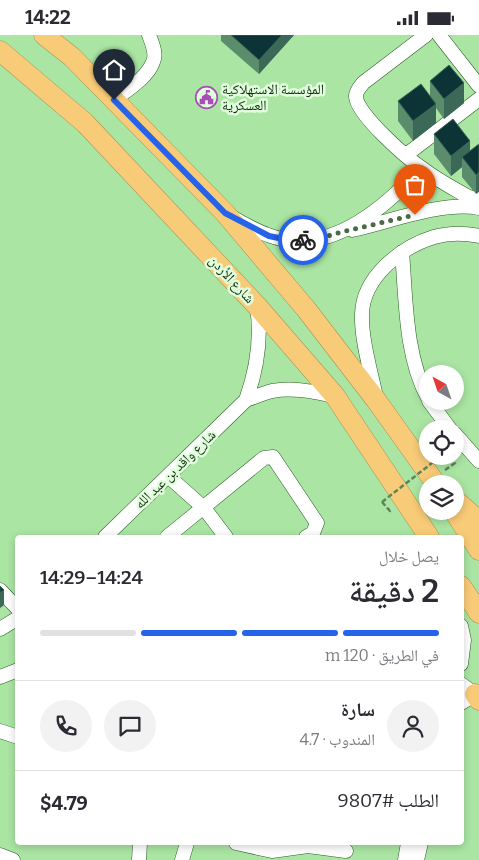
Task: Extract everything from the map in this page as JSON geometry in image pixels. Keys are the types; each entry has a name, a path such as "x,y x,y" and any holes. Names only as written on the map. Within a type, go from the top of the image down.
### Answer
{"highway":[{"path":"44,35 72,57 225,213 306,309 376,400 430,475"},
{"name":"شارع الأردن","path":"2,51 85,123 257,306 335,397 428,535"},
{"path":"464,508 479,521"},
{"path":"460,520 479,550"},
{"path":"464,590 479,613"}],"street":[{"path":"58,35 72,57"},
{"path":"114,100 138,81 154,61 154,47 149,35"},
{"path":"426,35 363,83 356,95 358,104 366,117 421,168 472,197"},
{"path":"439,35 479,86"},
{"path":"406,155 479,99"},
{"path":"341,232 376,211 421,168"},
{"path":"225,213 269,236 293,241 318,239 446,208 471,207 479,209"},
{"path":"376,400 362,326 365,298 371,285 389,263 402,252 418,243 435,237 468,234 479,236"},
{"path":"402,252 411,346 414,367 419,381"},
{"name":"شارع واقد بن عبد الله","path":"246,400 254,378 258,351 260,327 257,306"},
{"name":"شارع واقد بن عبد الله","path":"106,535 246,400 272,391 292,389 335,397"},
{"path":"436,410 443,420"},
{"path":"464,444 479,461"},
{"path":"169,535 264,458 273,457 317,523 313,533 310,535"},
{"path":"168,476 204,507 225,535"},
{"path":"0,590 15,606"},
{"path":"0,629 15,620"},
{"path":"0,677 15,672"},
{"path":"0,731 15,736"},
{"path":"139,860 140,845"},
{"path":"182,860 186,845"},
{"path":"242,845 272,855 305,845"},
{"path":"313,845 346,851"},
{"path":"405,860 408,845"},
{"path":"417,860 421,845"},
{"path":"0,855 13,860"}],"path":[{"path":"390,511 382,502 429,465"}],"building":[{"path":"231,35 282,35 259,60"},
{"path":"449,65 464,83 444,99 430,81"},
{"path":"421,84 436,104 413,121 398,101"},
{"path":"453,119 470,141 451,156 434,134"},
{"path":"479,144 479,172 476,175 462,157"}],"way so far":[{"path":"303,240 318,239 415,215"}],"place":[{"name":"المؤسسة الاستهلاكية العسكرية","path":"206,97"}],"route":[{"path":"114,100 225,213 269,236 293,241 303,240"}]}
